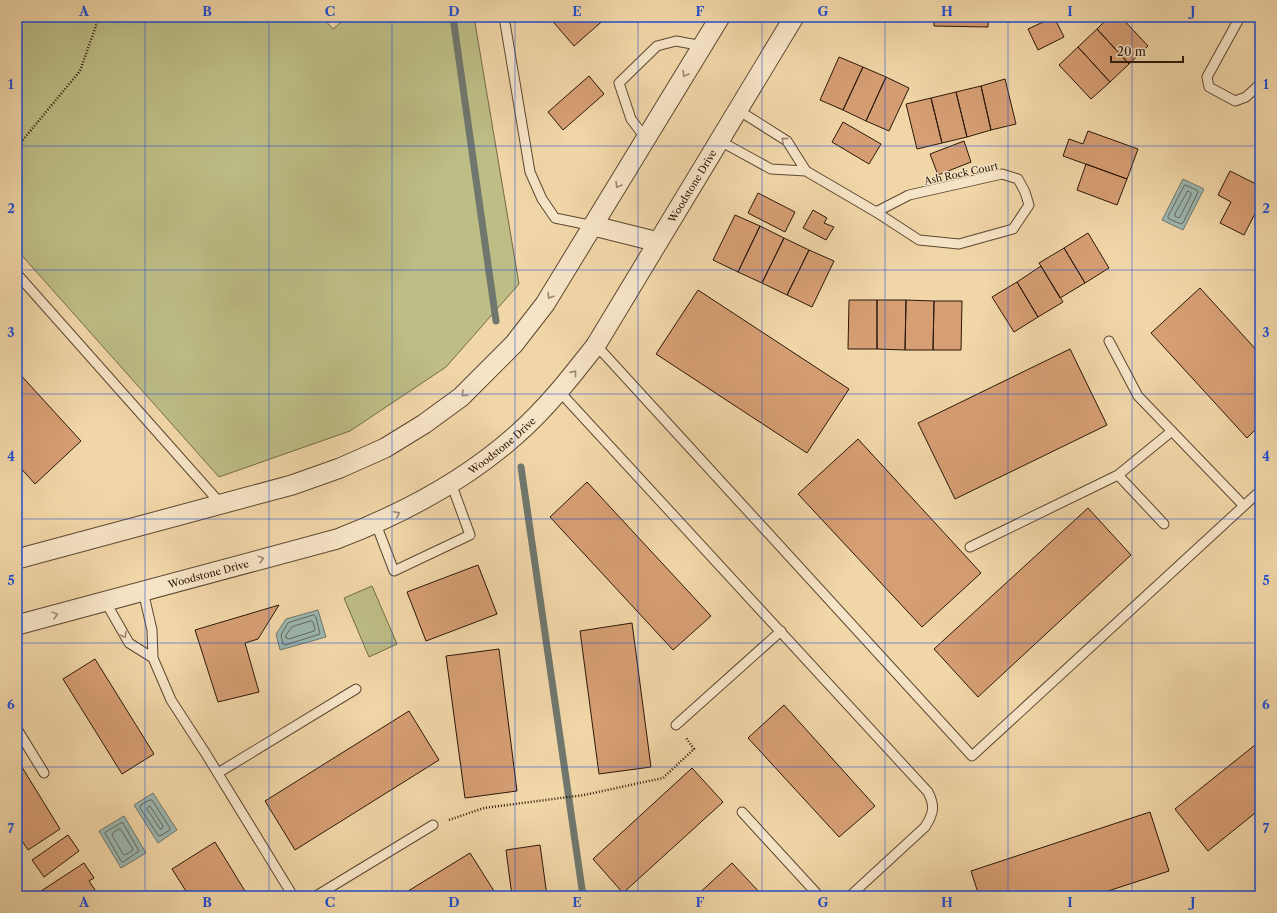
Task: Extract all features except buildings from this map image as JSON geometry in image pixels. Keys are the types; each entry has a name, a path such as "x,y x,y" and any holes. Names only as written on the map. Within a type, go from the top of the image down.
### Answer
{"street":[{"path":"17,559 292,485 340,468 385,448 424,424 461,397 488,371 518,338 545,304 594,226 720,17"},
{"name":"Woodstone Drive","path":"17,625 337,539 376,524 420,503 471,470 515,436 559,391 596,345 794,17"},
{"path":"594,226 658,242"}],"lane":[{"path":"504,17 530,172 542,199 555,218 594,226"},
{"path":"1240,17 1207,76 1209,87 1235,101 1246,97 1260,84"},
{"path":"646,139 631,119 619,83 657,46 676,41 703,46"},
{"name":"Ash Rock Court","path":"738,110 787,141 806,171"},
{"name":"Ash Rock Court","path":"720,141 771,169 806,171 876,212 918,240 959,244 1013,229 1028,205 1025,192 1018,179 1002,174 910,196 876,212"},
{"path":"17,274 221,504"},
{"path":"1109,341 1138,396 1244,506"},
{"path":"596,345 972,756 1260,491"},
{"path":"559,391 928,792 933,802 932,817 925,827 850,896"},
{"path":"970,547 1118,475 1172,431"},
{"path":"1118,475 1164,524"},
{"path":"376,524 394,571 470,535 451,483"},
{"path":"143,591 152,630 153,658 171,700 218,773 293,896"},
{"path":"105,601 129,643 153,658"},
{"path":"676,725 781,631"},
{"path":"218,773 356,689"},
{"path":"17,729 44,773"},
{"path":"742,812 819,896"},
{"path":"316,896 433,825"}],"path":[{"path":"17,147 80,71 99,17"},
{"path":"433,825 484,808 584,795 663,778 694,749 676,725"}],"green space":[{"path":"17,17 322,17 333,29 347,17 474,17 519,284 446,367 350,431 219,477 17,250"},
{"path":"372,586 397,644 369,657 344,598"}],"water":[{"path":"1183,179 1204,189 1183,230 1162,220"},
{"path":"318,610 326,637 280,650 276,634 286,619"},
{"path":"153,793 177,830 158,843 134,805"},
{"path":"124,816 146,853 121,868 99,831"}],"waterway":[{"path":"453,17 496,321"},
{"path":"521,467 583,896"}]}
